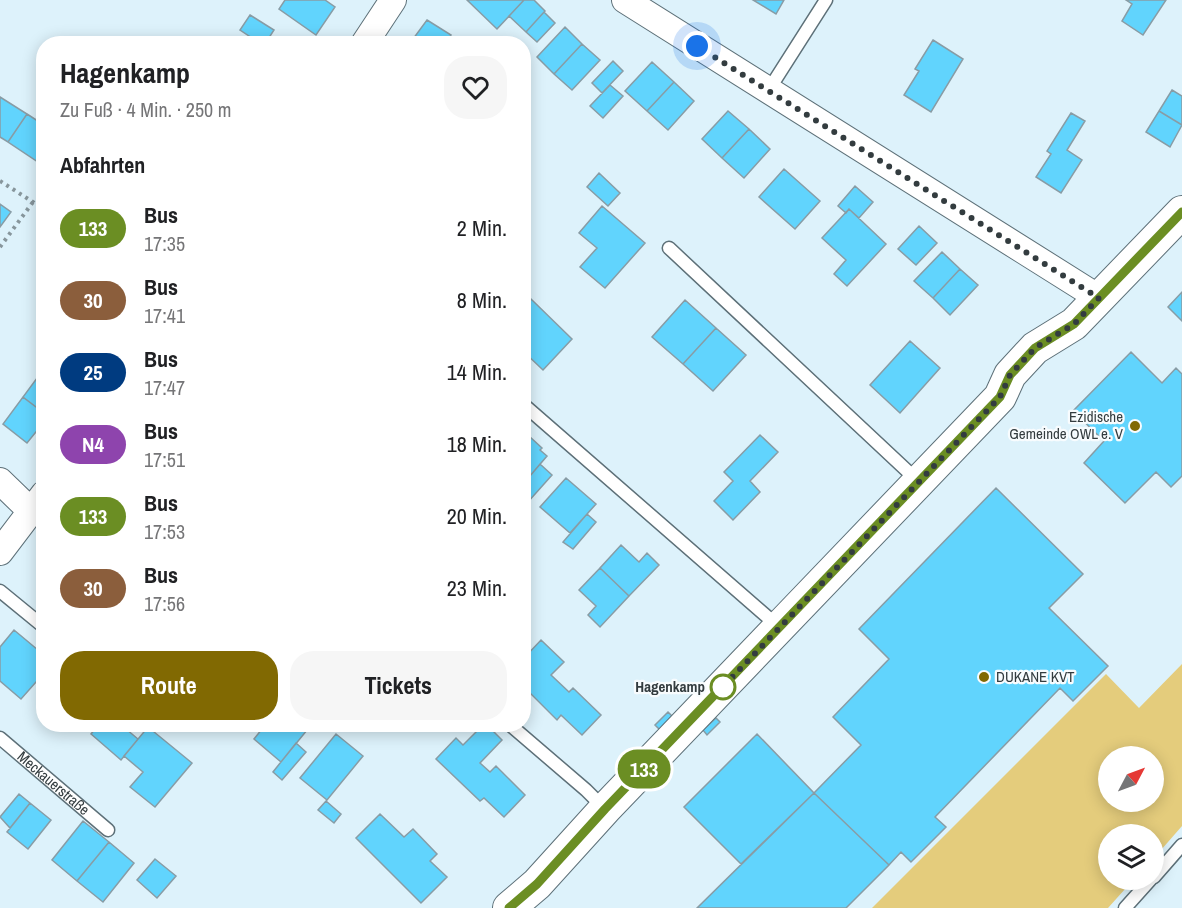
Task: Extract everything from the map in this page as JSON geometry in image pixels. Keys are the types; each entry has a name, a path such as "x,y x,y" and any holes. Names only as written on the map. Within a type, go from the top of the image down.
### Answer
{"street":[{"path":"369,36 393,0"},
{"path":"625,0 1099,298"},
{"path":"509,908 531,896 605,809 1000,397 1010,375 1035,348 1074,324 1182,212"},
{"path":"0,481 36,501"},
{"path":"0,552 36,503"}],"lane":[{"path":"768,91 826,0"},
{"path":"669,248 919,482"},
{"path":"531,411 780,628"},
{"path":"0,591 36,620"},
{"path":"518,732 605,809"},
{"name":"Meckauerstraße","path":"0,738 108,830"},
{"path":"1164,865 1182,845"},
{"path":"1125,908 1141,890"}],"path":[{"path":"0,180 36,204"},
{"path":"0,247 33,202"}],"shaded area":[{"path":"1182,664 1182,826 1164,847 1164,824 1098,824 1098,890 1124,890 1108,908 872,908 1106,674 1139,708"}],"building":[{"path":"285,0 325,0 335,7 316,35 279,9"},
{"path":"467,0 524,0 497,29"},
{"path":"524,0 534,0 545,11 526,32 509,16"},
{"path":"753,0 784,0 776,14"},
{"path":"1126,0 1166,0 1143,35 1122,21 1132,4"},
{"path":"544,12 555,23 537,42 526,32"},
{"path":"250,15 274,30 270,36 249,36 240,30"},
{"path":"427,20 451,35 450,36 415,36"},
{"path":"565,27 582,44 554,74 537,57"},
{"path":"933,40 963,59 931,112 904,95 919,71 915,69"},
{"path":"582,44 600,60 572,90 554,74"},
{"path":"613,61 623,71 602,93 592,83"},
{"path":"652,62 674,82 647,111 625,91"},
{"path":"674,82 694,101 668,130 647,111"},
{"path":"610,85 623,96 603,118 590,106"},
{"path":"1172,90 1182,96 1182,125 1159,111"},
{"path":"0,97 27,114 8,142 0,137"},
{"path":"728,111 749,129 722,158 702,139"},
{"path":"1159,111 1182,125 1170,147 1146,132"},
{"path":"1071,113 1085,121 1067,150 1082,160 1061,193 1036,177 1051,154 1047,151"},
{"path":"27,114 36,120 36,161 8,142"},
{"path":"749,129 770,149 744,178 722,158"},
{"path":"784,169 820,201 795,229 759,197"},
{"path":"599,173 620,193 608,206 587,187"},
{"path":"855,186 873,202 859,218 849,209 846,213 838,206"},
{"path":"0,204 11,212 0,227"},
{"path":"602,206 645,243 605,288 580,267 597,248 579,233"},
{"path":"849,209 886,244 847,286 834,274 846,260 822,238"},
{"path":"919,226 937,243 916,265 898,249"},
{"path":"942,252 960,269 933,298 914,281"},
{"path":"960,269 978,285 950,315 933,298"},
{"path":"1182,292 1182,321 1168,307"},
{"path":"531,299 572,339 543,370 531,359"},
{"path":"685,300 716,328 683,364 652,337"},
{"path":"716,328 746,355 713,391 683,364"},
{"path":"910,341 940,368 900,413 870,385"},
{"name":"Ezidische Gemeinde OWL e. V","path":"1131,352 1162,383 1176,368 1182,374 1182,476 1171,487 1156,472 1125,503 1084,463 1104,441 1073,411"},
{"path":"36,379 36,407 23,397"},
{"path":"23,397 36,407 36,432 27,443 3,424"},
{"path":"760,435 778,452 750,481 760,492 733,520 714,501 733,481 724,472"},
{"path":"531,438 547,456 531,475"},
{"path":"540,464 552,475 531,499 531,475"},
{"path":"566,478 596,504 570,533 540,507"},
{"name":"DUKANE KVT","path":"996,488 1083,574 1049,608 1108,666 1073,701 1060,688 935,817 946,827 911,862 901,852 889,865 814,793 861,745 833,717 889,659 859,629"},
{"path":"587,514 596,522 573,549 563,542"},
{"path":"621,545 639,562 647,553 659,565 629,596 600,568"},
{"path":"600,568 629,596 600,627 588,615 596,606 579,590"},
{"path":"14,630 36,648 36,682 21,699 0,681 0,647"},
{"path":"541,640 564,662 551,675 569,692 573,688 601,715 582,735 561,715 557,720 531,694 531,651"},
{"path":"668,712 673,717 660,730 655,725"},
{"path":"716,718 720,722 707,735 703,730"},
{"path":"93,732 130,732 138,739 121,760 91,734"},
{"path":"144,732 154,732 192,763 155,807 130,787 143,772 124,756"},
{"path":"260,732 305,732 281,762 254,739"},
{"path":"476,732 494,732 502,740 480,763 490,772 496,766 525,795 504,817 484,798 480,801 436,759 456,738 463,745"},
{"path":"336,734 363,756 327,800 300,778"},
{"path":"757,734 814,793 741,864 684,807"},
{"path":"296,743 306,752 282,780 273,772"},
{"path":"814,793 889,865 846,908 697,908"},
{"path":"19,794 30,803 10,828 0,817"},
{"path":"326,801 341,814 334,823 318,810"},
{"path":"30,803 51,820 28,849 7,832"},
{"path":"380,814 404,837 413,829 437,854 430,861 447,877 421,903 356,838"},
{"path":"83,821 109,842 77,881 52,860"},
{"path":"109,842 134,863 103,902 77,881"},
{"path":"155,859 176,876 157,898 137,880"}],"bus line":[{"name":"133","path":"509,908 537,884 605,809 1000,397 1010,375 1035,348 1074,324 1182,212"}],"place":[{"name":"Ezidische Gemeinde OWL e. V","path":"1135,426"},
{"name":"DUKANE KVT","path":"984,677"},
{"name":"Hagenkamp","path":"723,687"}],"route":[{"path":"697,46 1099,298 1074,324 1035,348 1010,375 1000,397 720,690 723,687"}]}
